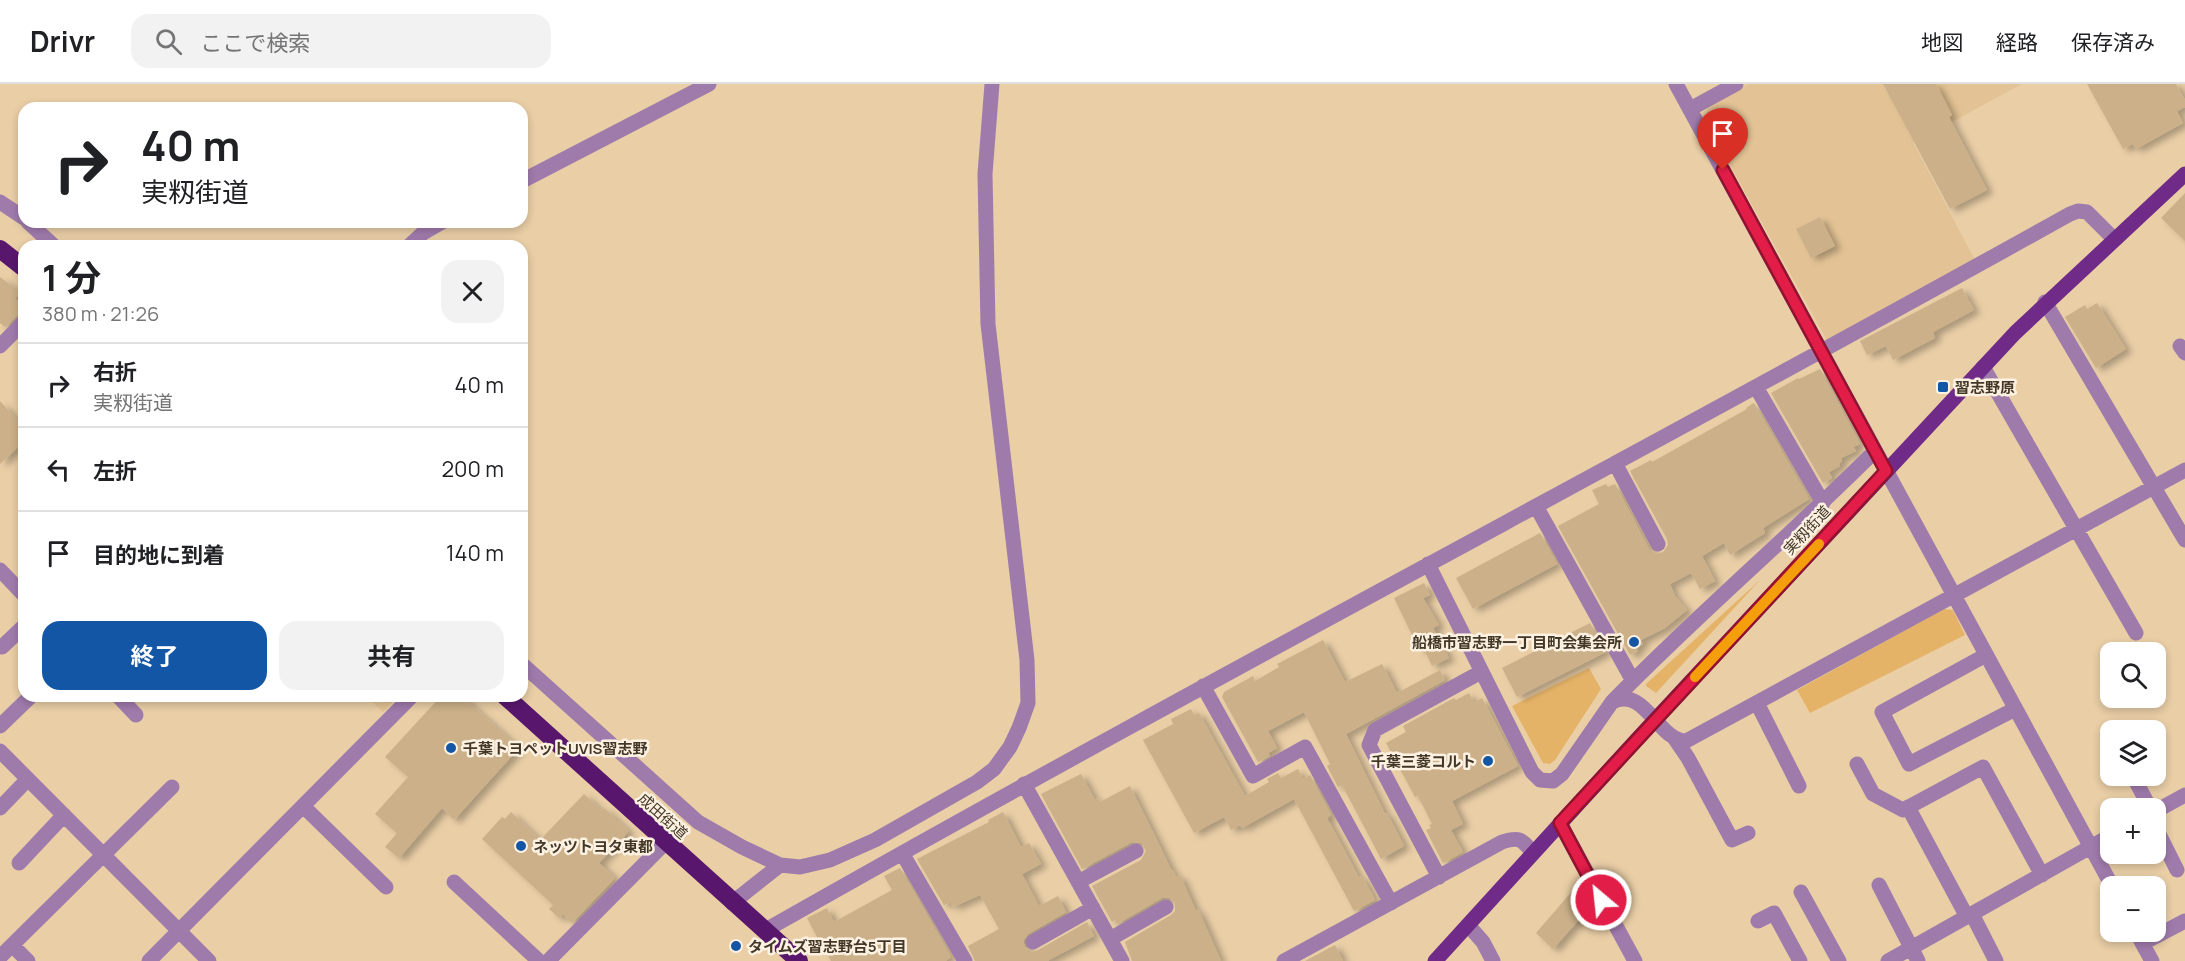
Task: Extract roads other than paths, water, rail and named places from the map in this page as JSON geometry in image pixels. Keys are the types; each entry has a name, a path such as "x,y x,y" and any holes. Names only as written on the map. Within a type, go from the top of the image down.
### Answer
{"highway":[{"path":"0,249 18,263"},
{"name":"成田街道","path":"511,702 799,961"}],"main road":[{"name":"実籾街道","path":"1435,961 1655,719 1983,367 2045,302 2185,174"}],"street":[{"path":"528,178 709,84"},
{"path":"528,669 698,822 780,865 800,867 830,860 875,840 977,782 994,769 1010,747 1028,702 1027,660 988,324 985,174 992,84"},
{"path":"1676,84 2106,876"},
{"path":"1690,109 1736,84"},
{"path":"0,202 18,214"},
{"path":"764,931 1024,784 1821,352 2070,214 2078,211 2087,212 2114,238"},
{"path":"34,228 48,240"},
{"path":"415,240 432,228"},
{"path":"2045,302 2185,540"},
{"path":"0,345 18,328"},
{"path":"1983,367 2136,633"},
{"path":"1756,387 1823,503"},
{"path":"1428,564 1528,764 1540,780 1553,781 1562,774 1612,702 1875,451"},
{"path":"1615,463 1658,544"},
{"path":"1675,740 1686,741 2185,470"},
{"path":"1536,506 1633,681"},
{"path":"0,570 18,589"},
{"path":"2,647 18,632"},
{"path":"1986,655 1882,712 1909,764 2015,709"},
{"path":"1439,877 1370,745 1375,730 1481,672"},
{"path":"1203,686 1253,776 1305,747 1391,903"},
{"path":"1612,702 1620,698 1627,699 1636,703 1655,719 1688,758 1732,840 1748,833"},
{"path":"0,726 25,702"},
{"path":"124,702 136,715"},
{"path":"149,961 406,702"},
{"path":"1756,703 1799,786"},
{"path":"0,751 209,961"},
{"path":"1857,764 1873,794 1903,810 1983,767 2042,875"},
{"path":"0,808 28,779"},
{"path":"1024,784 1122,961"},
{"path":"0,957 172,787"},
{"path":"2166,805 2185,795"},
{"path":"303,806 386,887"},
{"path":"1908,807 1996,961"},
{"path":"19,863 64,815"},
{"path":"1560,823 1635,961"},
{"path":"1284,961 1502,842 1512,839 1523,841 1533,854"},
{"path":"548,961 666,842"},
{"path":"1888,961 1915,954 1970,916 2100,842"},
{"path":"2166,848 2177,870"},
{"path":"1078,882 1136,851"},
{"path":"902,853 965,961"},
{"path":"732,903 780,865"},
{"path":"454,882 539,961"},
{"path":"1879,885 1915,954"},
{"path":"1801,892 1839,961"},
{"path":"1033,942 1093,908"},
{"path":"1110,939 1166,908"},
{"path":"1758,921 1774,913 1800,961"},
{"path":"2166,928 2185,921"},
{"path":"1468,925 1484,942 1493,961"},
{"path":"2142,942 2152,961"},
{"path":"12,945 28,961"}],"place":[{"name":"習志野原","path":"1943,387"},
{"name":"船橋市習志野一丁目町会集会所","path":"1634,642"},
{"name":"千葉トヨペットUVIS習志野","path":"451,748"},
{"name":"千葉三菱コルト","path":"1488,761"},
{"name":"ネッツトヨタ東都","path":"521,846"},
{"name":"タイムズ習志野台5丁目","path":"736,946"}]}
